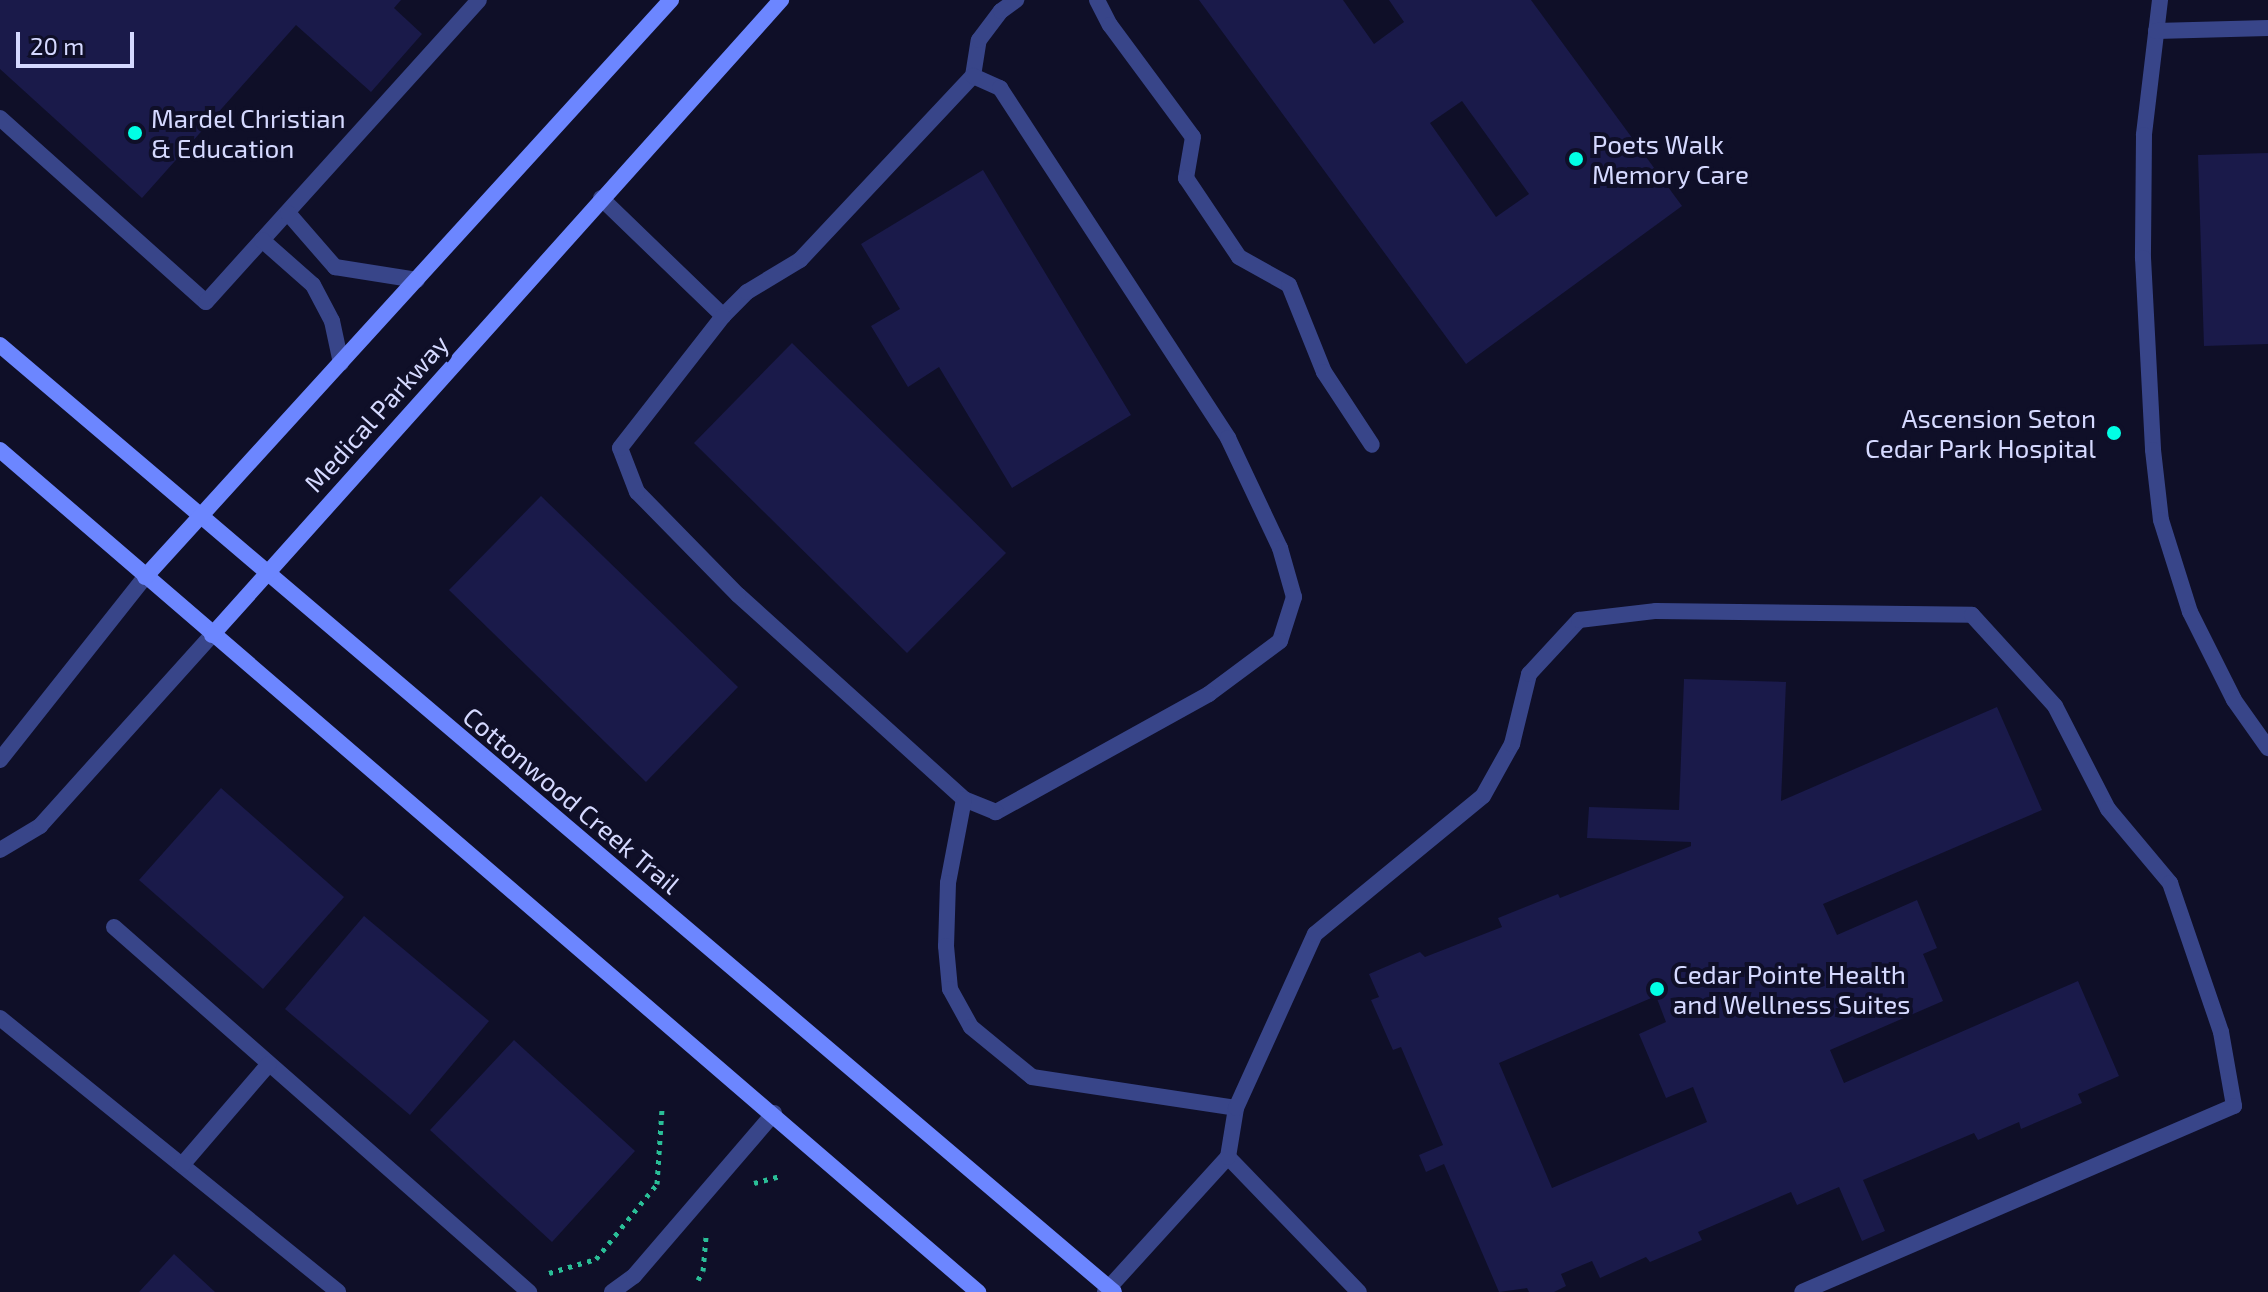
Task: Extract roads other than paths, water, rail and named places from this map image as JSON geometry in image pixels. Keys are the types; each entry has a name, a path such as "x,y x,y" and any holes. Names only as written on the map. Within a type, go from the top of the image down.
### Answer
{"street":[{"path":"0,118 206,302 479,0"},
{"path":"0,760 145,577 671,0"},
{"name":"Medical Parkway","path":"0,850 40,826 781,0"},
{"path":"973,76 1000,88 1228,438 1280,548 1294,597 1280,641 1209,694 996,812 964,799 738,595 637,492 620,448 723,316 747,292 800,260 973,76 979,40 1001,11 1016,0"},
{"path":"1097,0 1110,25 1193,137 1186,178 1239,257 1289,285 1324,372 1372,445"},
{"path":"2160,0 2144,135 2143,258 2153,450 2161,520 2190,612 2234,700 2268,748"},
{"path":"2156,31 2268,28"},
{"path":"601,198 723,316"},
{"path":"288,213 335,267 417,280"},
{"path":"262,240 313,285 332,321 341,363"},
{"name":"Cottonwood Creek Trail","path":"0,345 1109,1291"},
{"path":"0,450 212,635 774,1113 978,1292"},
{"path":"1109,1291 1228,1157 1236,1108 1315,934 1483,796 1512,744 1529,674 1579,620 1656,611 1972,615 2055,706 2108,809 2170,883 2221,1032 2234,1106 1802,1292"},
{"path":"964,799 948,883 946,946 950,989 971,1027 1032,1077 1236,1108"},
{"path":"114,927 529,1292"},
{"path":"0,1018 338,1292"},
{"path":"182,1165 269,1064"},
{"path":"612,1292 634,1276 774,1113"},
{"path":"1228,1157 1359,1292"}],"place":[{"name":"Mardel Christian & Education","path":"135,133"},
{"name":"Poets Walk Memory Care","path":"1576,159"},
{"name":"Ascension Seton Cedar Park Hospital","path":"2114,433"},
{"name":"Cedar Pointe Health and Wellness Suites","path":"1657,989"}]}
